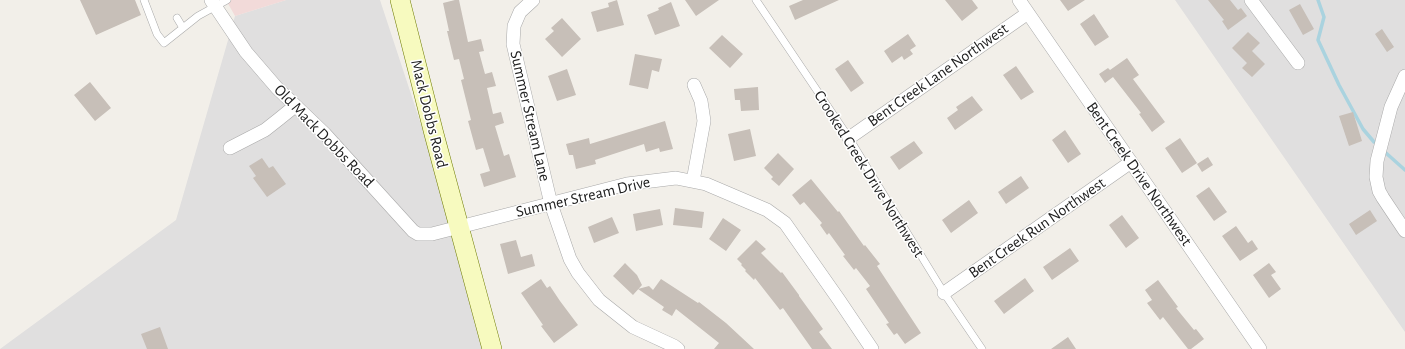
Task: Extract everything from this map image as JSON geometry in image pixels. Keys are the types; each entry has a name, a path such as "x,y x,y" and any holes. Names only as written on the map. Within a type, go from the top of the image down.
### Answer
{"street":[{"name":"Mack Dobbs Road","path":"400,0 434,134 492,349"},
{"name":"Summer Stream Lane","path":"533,0 520,12 514,26 513,44 551,204 570,259 578,273 598,300 633,327 678,349"},
{"name":"Bent Creek Drive Northwest","path":"1019,0 1260,349"},
{"path":"1251,0 1298,63"},
{"name":"Old Mack Dobbs Road","path":"213,3 246,52 277,88 325,134 413,231 418,234 432,234 459,227"},
{"name":"Bent Creek Lane Northwest","path":"849,138 1028,13"},
{"path":"1405,76 1391,107 1377,161 1376,177 1379,191 1405,231"},
{"path":"693,181 704,121 701,101 694,85"},
{"path":"230,148 264,130 279,120 295,106"},
{"name":"Bent Creek Run Northwest","path":"944,293 1131,162"},
{"name":"Summer Stream Drive","path":"459,227 627,184 676,178 706,184 767,210 785,223 872,349"}],"lane":[{"path":"144,0 157,34 164,43 213,3 227,0"},
{"name":"Crooked Creek Drive Northwest","path":"756,0 849,138 944,293 982,349"},
{"path":"177,18 183,28"}],"shaded area":[{"path":"226,0 286,0 235,16"},
{"path":"286,0 380,0 495,349 0,349 176,220 235,16"},
{"path":"1175,0 1405,0 1405,332"}],"building":[{"path":"80,0 135,0 141,15 96,35"},
{"path":"459,0 468,42 481,39 484,51 479,52 485,74 492,72 496,86 487,88 493,114 501,112 504,123 495,126 504,156 509,154 516,177 484,187 480,174 490,171 483,148 476,150 468,121 471,120 461,80 464,79 459,59 454,60 447,31 449,31 443,3"},
{"path":"617,0 624,25 597,32 591,12 609,7 608,3"},
{"path":"685,0 719,0 696,16"},
{"path":"803,0 839,0 795,20 789,6"},
{"path":"945,0 972,0 978,8 962,21"},
{"path":"1060,0 1085,0 1068,11"},
{"path":"1208,0 1230,0 1238,10 1241,8 1247,16 1228,30 1222,21 1224,20"},
{"path":"671,2 680,26 655,35 647,15 659,10 658,8"},
{"path":"1300,4 1314,29 1303,35 1289,10"},
{"path":"1094,14 1109,37 1095,46 1080,24"},
{"path":"562,18 581,39 562,57 545,39 554,31 551,28"},
{"path":"1382,29 1394,47 1387,52 1375,34"},
{"path":"1248,32 1260,43 1252,51 1265,64 1252,77 1242,68 1247,63 1232,48"},
{"path":"908,34 916,46 910,50 913,54 904,60 902,56 892,63 884,51"},
{"path":"722,35 743,54 730,68 709,48"},
{"path":"635,54 662,59 659,72 652,70 648,89 629,85"},
{"path":"1127,58 1139,75 1133,79 1165,122 1152,132 1139,114 1141,113 1113,77 1105,83 1099,74 1108,68 1110,70"},
{"path":"848,60 864,83 851,92 835,69"},
{"path":"1016,66 1034,92 1021,100 1003,75"},
{"path":"567,69 576,95 557,101 548,76"},
{"path":"90,82 111,108 95,121 74,95"},
{"path":"758,87 759,110 741,111 740,100 735,100 734,89"},
{"path":"972,96 983,110 955,130 947,118 958,110 956,107"},
{"path":"1353,112 1362,141 1349,146 1339,116"},
{"path":"665,121 673,149 660,152 659,148 646,152 644,144 595,160 596,164 576,169 573,155 569,155 566,144 589,138 590,144"},
{"path":"750,129 756,156 734,161 728,134"},
{"path":"1065,130 1081,154 1068,163 1052,140"},
{"path":"1180,138 1197,163 1182,173 1165,148"},
{"path":"914,141 923,153 899,170 890,157"},
{"path":"778,153 794,169 779,186 771,179 773,177 764,168"},
{"path":"1208,157 1213,165 1202,172 1197,164"},
{"path":"262,158 269,168 273,166 286,184 267,197 253,178 256,176 249,166"},
{"path":"1021,176 1029,188 1006,204 998,192"},
{"path":"811,179 838,212 839,211 864,246 865,245 880,264 877,266 921,333 905,344 897,333 894,335 886,324 889,323 866,289 870,286 856,268 854,270 843,256 845,255 829,233 827,235 820,225 822,223 804,202 800,205 792,195"},
{"path":"1209,187 1227,212 1214,221 1196,196"},
{"path":"969,200 978,213 951,233 942,220"},
{"path":"675,208 704,212 702,228 673,225"},
{"path":"660,209 663,225 636,231 633,214"},
{"path":"1370,210 1377,221 1356,235 1349,224"},
{"path":"1122,215 1139,238 1126,248 1109,225"},
{"path":"612,217 619,233 594,243 588,227"},
{"path":"723,218 741,230 726,251 709,239"},
{"path":"1236,226 1248,243 1252,240 1258,249 1240,261 1222,236"},
{"path":"516,240 521,257 532,254 535,266 508,274 500,244"},
{"path":"756,240 766,249 761,253 781,273 782,272 823,329 819,332 832,349 812,349 783,308 780,310 755,278 754,280 745,271 746,270 741,265 742,264 737,259"},
{"path":"1070,248 1079,261 1052,280 1043,267"},
{"path":"625,263 637,275 642,285 633,295 613,276"},
{"path":"1269,263 1276,272 1271,275 1281,289 1269,298 1253,275"},
{"path":"1025,278 1034,291 1004,314 994,301"},
{"path":"541,279 547,288 550,286 578,325 554,343 541,326 543,325 521,293"},
{"path":"661,279 698,303 699,302 726,323 754,349 714,349 719,343 676,309 672,316 662,310 664,307 638,289 649,286 653,290"},
{"path":"1158,280 1178,307 1176,308 1194,330 1196,329 1204,339 1191,349 1188,349 1163,317 1160,320 1147,303 1152,300 1145,290"},
{"path":"160,327 168,349 147,349 141,334"},
{"path":"1068,337 1076,349 1051,349"}],"waterway":[{"path":"1318,0 1324,17 1318,40 1339,85 1363,129 1374,142"},
{"path":"1386,153 1405,170"}]}
